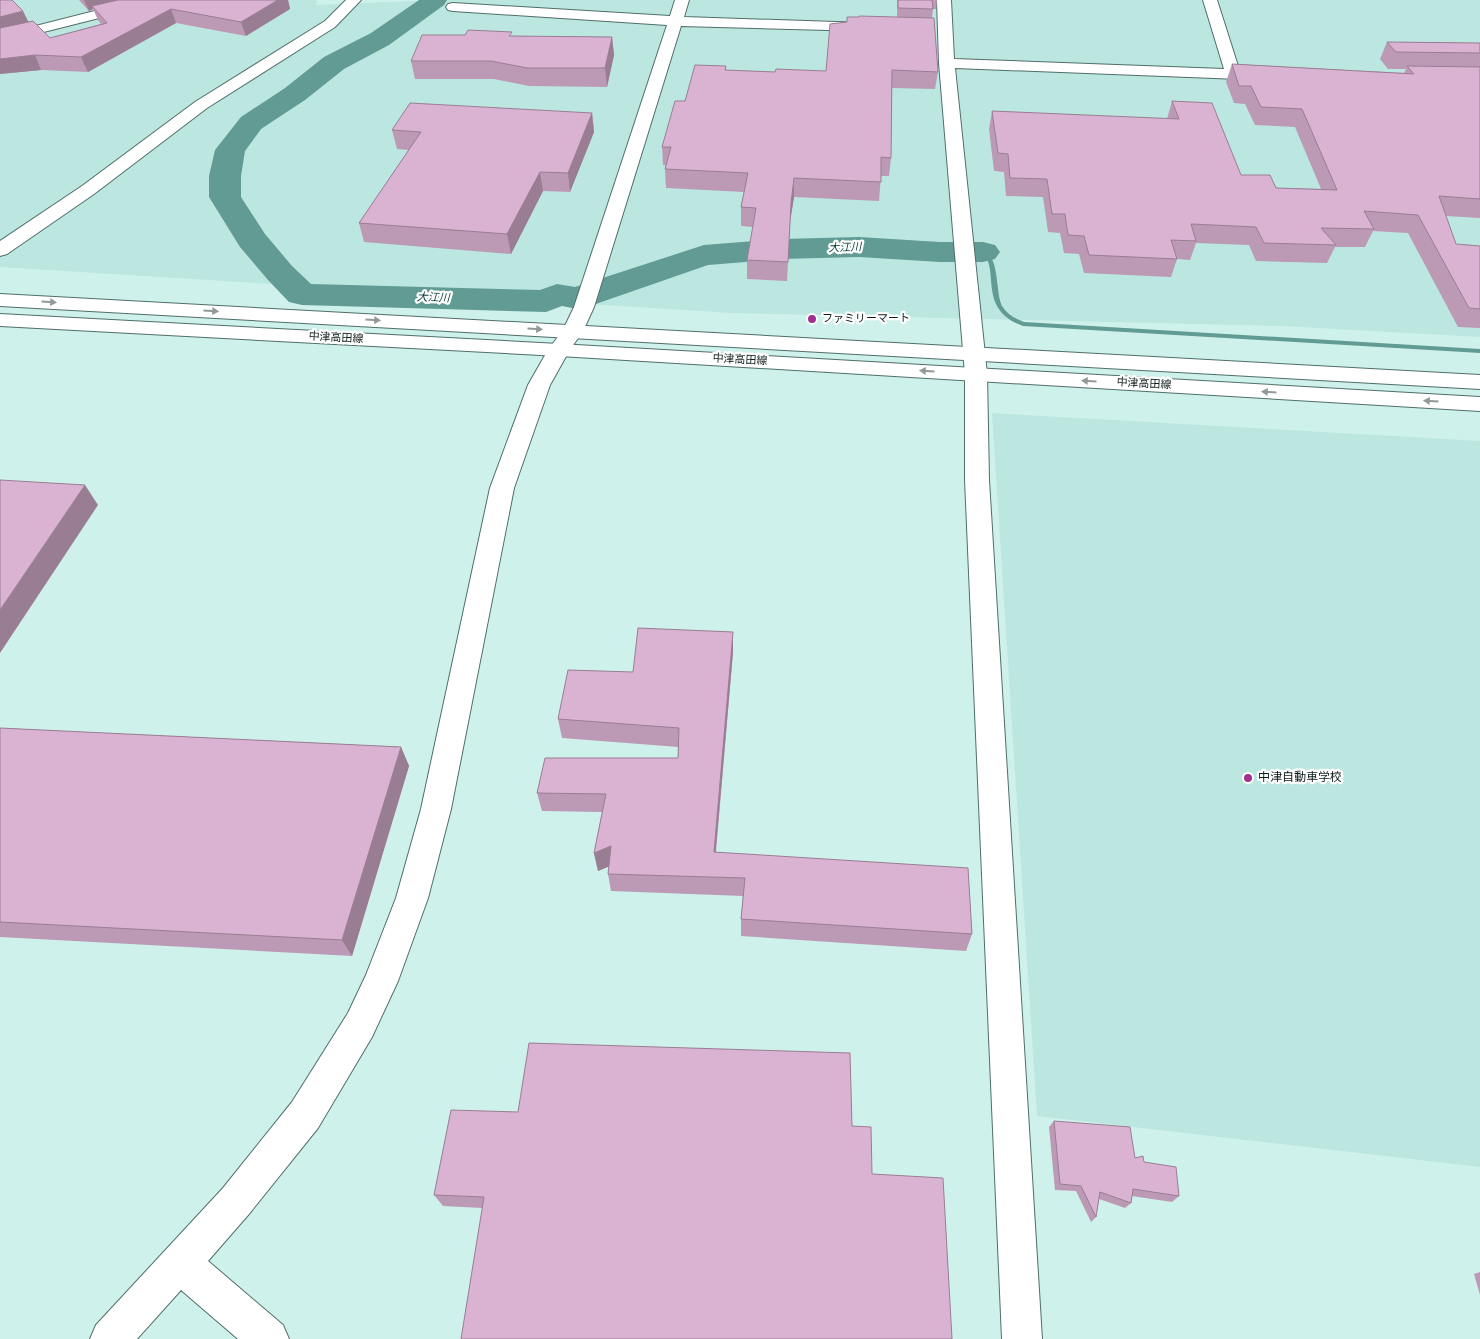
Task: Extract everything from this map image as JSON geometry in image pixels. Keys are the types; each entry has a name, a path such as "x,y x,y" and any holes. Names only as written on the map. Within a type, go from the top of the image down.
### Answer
{"street":[{"path":"0,250 88,190 201,105 330,24 354,0"},
{"path":"110,1339 236,1201 306,1115 360,1025 382,981 412,898 436,810 502,488 539,386 584,307 682,0"},
{"path":"944,0 940,29 947,63 975,364 977,480 1022,1339"},
{"path":"1210,0 1233,74"},
{"path":"454,7 676,21 876,27"},
{"path":"0,39 122,8"},
{"path":"947,63 1276,76"},
{"name":"中津高田線","path":"0,300 566,340 975,364 1480,404"},
{"name":"中津高田線","path":"0,320 566,340"},
{"name":"中津高田線","path":"975,364 1480,382"},
{"path":"180,1263 269,1339"}],"shaded area":[{"path":"0,0 317,0 316,5 435,0 1480,0 1480,337 1282,326 732,313 0,267"},
{"name":"中津自動車学校","path":"992,413 1480,441 1480,1167 1037,1116"}],"building":[{"path":"0,0 12,0 23,11 0,17"},
{"path":"118,0 278,0 241,22 171,9 81,57 35,55 0,59 0,28 33,21 50,38 107,23 92,6"},
{"path":"898,0 932,0 933,9 898,8"},
{"path":"847,17 934,18 938,72 892,70 891,158 881,157 881,182 794,178 788,262 747,260 756,208 741,207 748,173 665,169 671,147 662,147 675,101 685,101 695,65 726,66 725,70 775,72 776,69 826,71 830,24 847,22"},
{"path":"468,30 512,32 509,36 612,37 605,68 527,68 491,61 411,61 422,35 465,35"},
{"path":"1387,42 1480,43 1480,53 1396,52"},
{"path":"1232,64 1414,74 1407,66 1480,67 1480,199 1439,196 1456,244 1480,246 1480,309 1469,308 1418,215 1364,211 1374,229 1321,228 1336,245 1264,243 1256,227 1191,224 1196,241 1171,240 1177,259 1089,255 1084,236 1068,235 1065,214 1052,214 1047,179 1010,178 1008,154 998,153 992,111 1179,119 1172,101 1212,103 1241,175 1270,175 1276,188 1337,190 1302,109 1261,107 1251,86 1239,86"},
{"path":"410,103 592,113 568,173 540,172 507,234 359,223 421,132 392,130"},
{"path":"0,480 85,485 0,610"},
{"path":"638,628 733,632 714,852 968,868 972,934 741,919 745,878 608,874 611,846 594,853 606,794 537,793 545,758 678,758 679,728 558,719 568,670 633,672"},
{"path":"0,728 401,747 342,940 0,922"},
{"path":"529,1043 850,1053 852,1126 871,1127 872,1174 943,1178 952,1339 461,1339 484,1197 434,1195 451,1110 518,1112"},
{"path":"1054,1121 1130,1127 1135,1158 1143,1156 1144,1162 1176,1167 1179,1196 1133,1189 1131,1203 1100,1192 1096,1217 1081,1186 1060,1184"}],"waterway":[{"name":"大江川","path":"435,0 380,39 334,63 295,94 251,123 230,150 225,176 225,197 252,240 280,273 302,294 546,301 557,295 577,298 704,255 781,249 859,247 940,252 983,252"},
{"path":"983,252 988,255 991,261 995,291 1000,307 1005,314 1023,324 1480,351"}],"place":[{"name":"ファミリーマート","path":"812,319"},
{"name":"中津自動車学校","path":"1248,778"}]}
